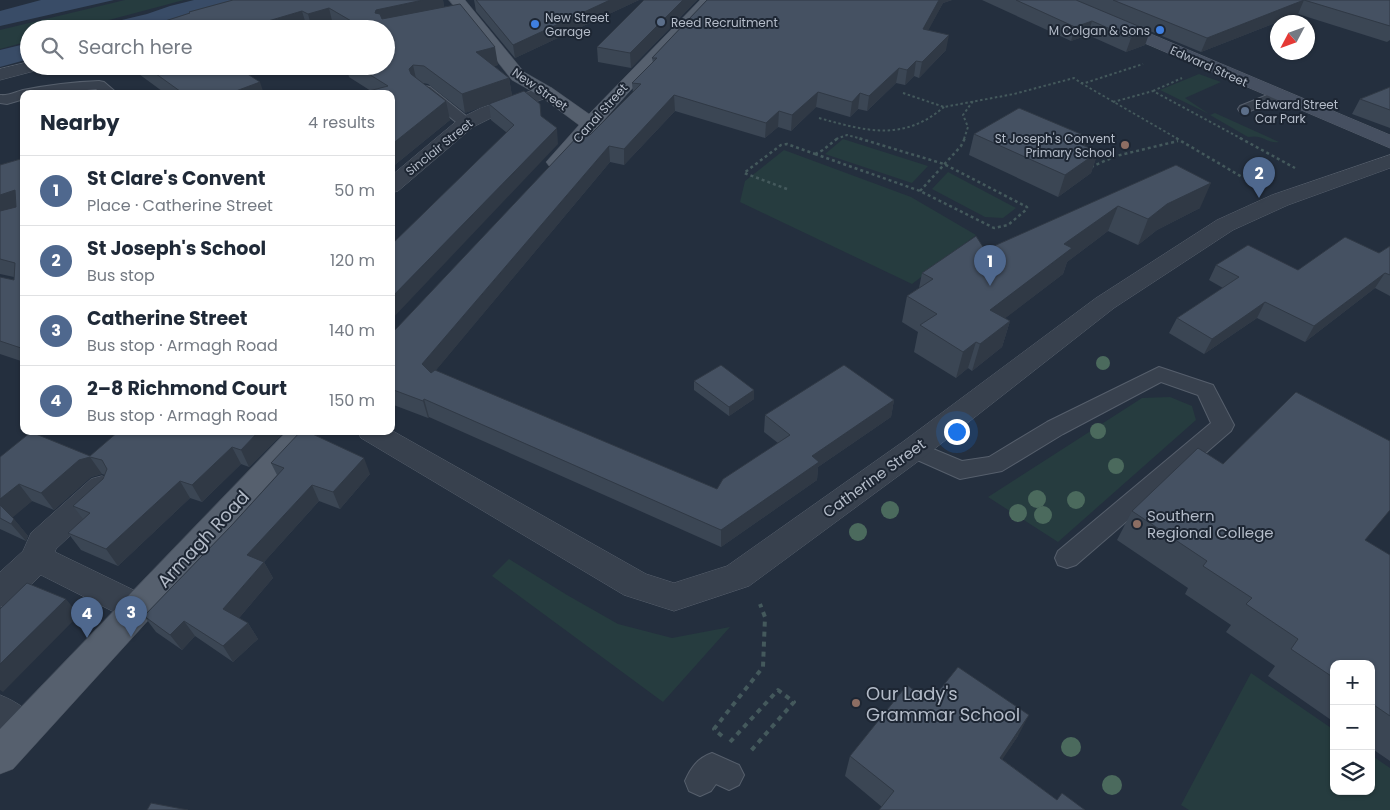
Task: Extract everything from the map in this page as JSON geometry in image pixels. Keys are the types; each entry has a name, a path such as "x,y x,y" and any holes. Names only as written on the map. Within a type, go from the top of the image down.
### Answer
{"main road":[{"name":"Canal Street","path":"540,179 623,88 709,0"},
{"name":"Edward Street","path":"1057,0 1390,142"},
{"name":"New Street","path":"460,6 518,76 546,92 591,125"},
{"name":"Armagh Road","path":"8,733 138,608 300,435"}],"street":[{"path":"0,75 20,69"},
{"name":"Sinclair Street","path":"395,183 466,123 488,112 546,92"},
{"name":"Catherine Street","path":"378,435 636,585 674,597 738,576 914,449 1104,303 1225,225 1280,200 1390,162"},
{"path":"0,593 37,558 42,542 102,487"},
{"path":"37,558 138,608"}],"lane":[{"path":"48,90 72,86 99,85 106,90"},
{"path":"422,88 466,123"},
{"path":"0,99 7,100 20,95"},
{"path":"1245,109 1277,95"},
{"path":"914,449 960,470 994,465 1055,428 1159,374 1206,390 1223,425 1067,558"},
{"path":"700,781 712,767 729,775"}],"path":[{"path":"1081,83 1151,61"},
{"path":"1112,102 1153,91 1184,77"},
{"path":"903,93 944,107 1014,94 1074,78 1242,177 1253,174 1264,180"},
{"path":"1153,91 1298,170"},
{"path":"920,191 961,146 968,127 962,115 973,101"},
{"path":"819,118 852,128 879,132 894,131 922,123 935,116 944,107"},
{"path":"787,189 744,174 782,145 787,144 815,154 920,191 994,228 1008,225 1027,209 1026,206 944,164 847,135 839,137 819,154 815,154"},
{"path":"1090,168 1116,156 1179,141"},
{"path":"729,775 794,702 778,690 730,742 714,729 763,667 765,617 760,604"}],"green space":[{"path":"125,0 184,0 109,20 42,20"},
{"path":"20,25 20,43 0,49 0,30"},
{"path":"1199,74 1221,82 1185,98 1209,114 1160,90"},
{"path":"1215,113 1279,142 1271,142 1254,136 1248,137 1210,115"},
{"path":"843,139 928,166 912,183 825,154"},
{"path":"784,150 911,197 976,235 912,284 740,202 745,181"},
{"path":"948,172 1016,208 1003,218 985,217 932,189"},
{"path":"1170,397 1192,406 1196,420 1058,542 988,497 1142,398"},
{"path":"509,559 618,624 672,638 730,627 663,702 492,576"},
{"path":"1251,673 1330,727 1330,795 1375,795 1375,758 1390,768 1390,810 1189,810 1181,805"}],"water":[{"path":"41,0 114,0 0,26 0,11"},
{"path":"194,0 250,0 169,20 122,20"},
{"path":"20,45 20,61 0,67 0,50"}],"building":[{"path":"233,0 423,0 376,10 375,13 380,14 382,19 460,4 495,47 476,52 509,78 462,94 424,66 413,65 409,69 411,74 446,101 395,142 395,90 373,90 388,86 370,75 395,75 395,20 350,20 329,8 308,14 302,11 272,20 168,20"},
{"path":"476,0 610,0 513,45"},
{"path":"644,0 683,0 630,53 597,47"},
{"path":"707,0 939,0 923,29 949,35 922,62 916,61 907,70 899,68 869,96 860,93 852,102 818,92 792,115 779,111 766,123 674,95 624,149 609,146 422,364 431,373 435,370 717,489 723,479 790,435 765,415 844,365 894,400 812,456 819,462 721,530 424,399 423,401 395,390 395,330 580,134 590,135 641,84 632,83 657,58 652,58"},
{"path":"1016,0 1076,0 1150,31 1131,38 1092,21 1075,27"},
{"path":"1113,0 1304,0 1207,38"},
{"path":"1304,0 1390,0 1390,26"},
{"path":"158,75 249,75 260,82 239,90 178,90"},
{"path":"1390,87 1390,110 1360,99"},
{"path":"524,91 540,104 541,116 557,128 395,294 395,241 514,125 489,104"},
{"path":"1019,108 1088,137 1078,143 1098,152 1065,175 974,134"},
{"path":"20,159 20,348 0,341 0,277 14,280 15,263 0,259 0,211 16,207 15,190 0,195 0,165"},
{"path":"1176,165 1211,183 1167,204 1148,219 1118,206 1064,244 1072,248 990,310 1010,321 980,344 976,342 963,352 920,325 937,314 907,296 933,279 922,273 976,236 985,250"},
{"path":"1345,237 1379,253 1390,246 1390,275 1385,273 1314,326 1265,302 1212,339 1177,318 1239,277 1216,265 1248,245 1298,270"},
{"path":"721,365 754,390 729,407 694,381"},
{"path":"1296,392 1390,441 1390,510 1365,540 1390,555 1390,716 1375,706 1375,660 1330,660 1330,675 1291,649 1298,639 1246,604 1252,598 1203,566 1207,561 1132,511 1198,448 1223,464"},
{"path":"27,435 38,435 90,456 114,435 255,435 241,450 232,447 192,485 180,481 106,549 68,533 90,513 73,506 103,479 107,469 102,460 90,457 79,460 41,493 19,484 0,499 0,457"},
{"path":"297,435 315,435 364,458 333,492 312,485 247,555 264,562 223,609 248,623 223,646 184,621 170,635 144,616 284,468 271,463"},
{"path":"0,505 14,519 11,524 0,518"},
{"path":"27,583 66,599 0,664 0,609"},
{"path":"958,667 1029,715 1000,758 1057,800 1062,793 1085,810 879,810 894,791 850,756 907,685 930,702"},
{"path":"151,803 188,810 147,810"}],"place":[{"name":"Reed Recruitment","path":"661,22"},
{"name":"New Street Garage","path":"535,24"},
{"name":"M Colgan & Sons","path":"1160,30"},
{"name":"Edward Street Car Park","path":"1245,111"},
{"name":"St Joseph's Convent Primary School","path":"1125,145"},
{"name":"St Joseph's School","path":"1259,198"},
{"name":"St Clare's Convent","path":"990,286"},
{"name":"Southern Regional College","path":"1137,524"},
{"name":"Catherine Street","path":"131,637"},
{"name":"2–8 Richmond Court","path":"87,638"},
{"name":"Our Lady's Grammar School","path":"856,703"}]}
